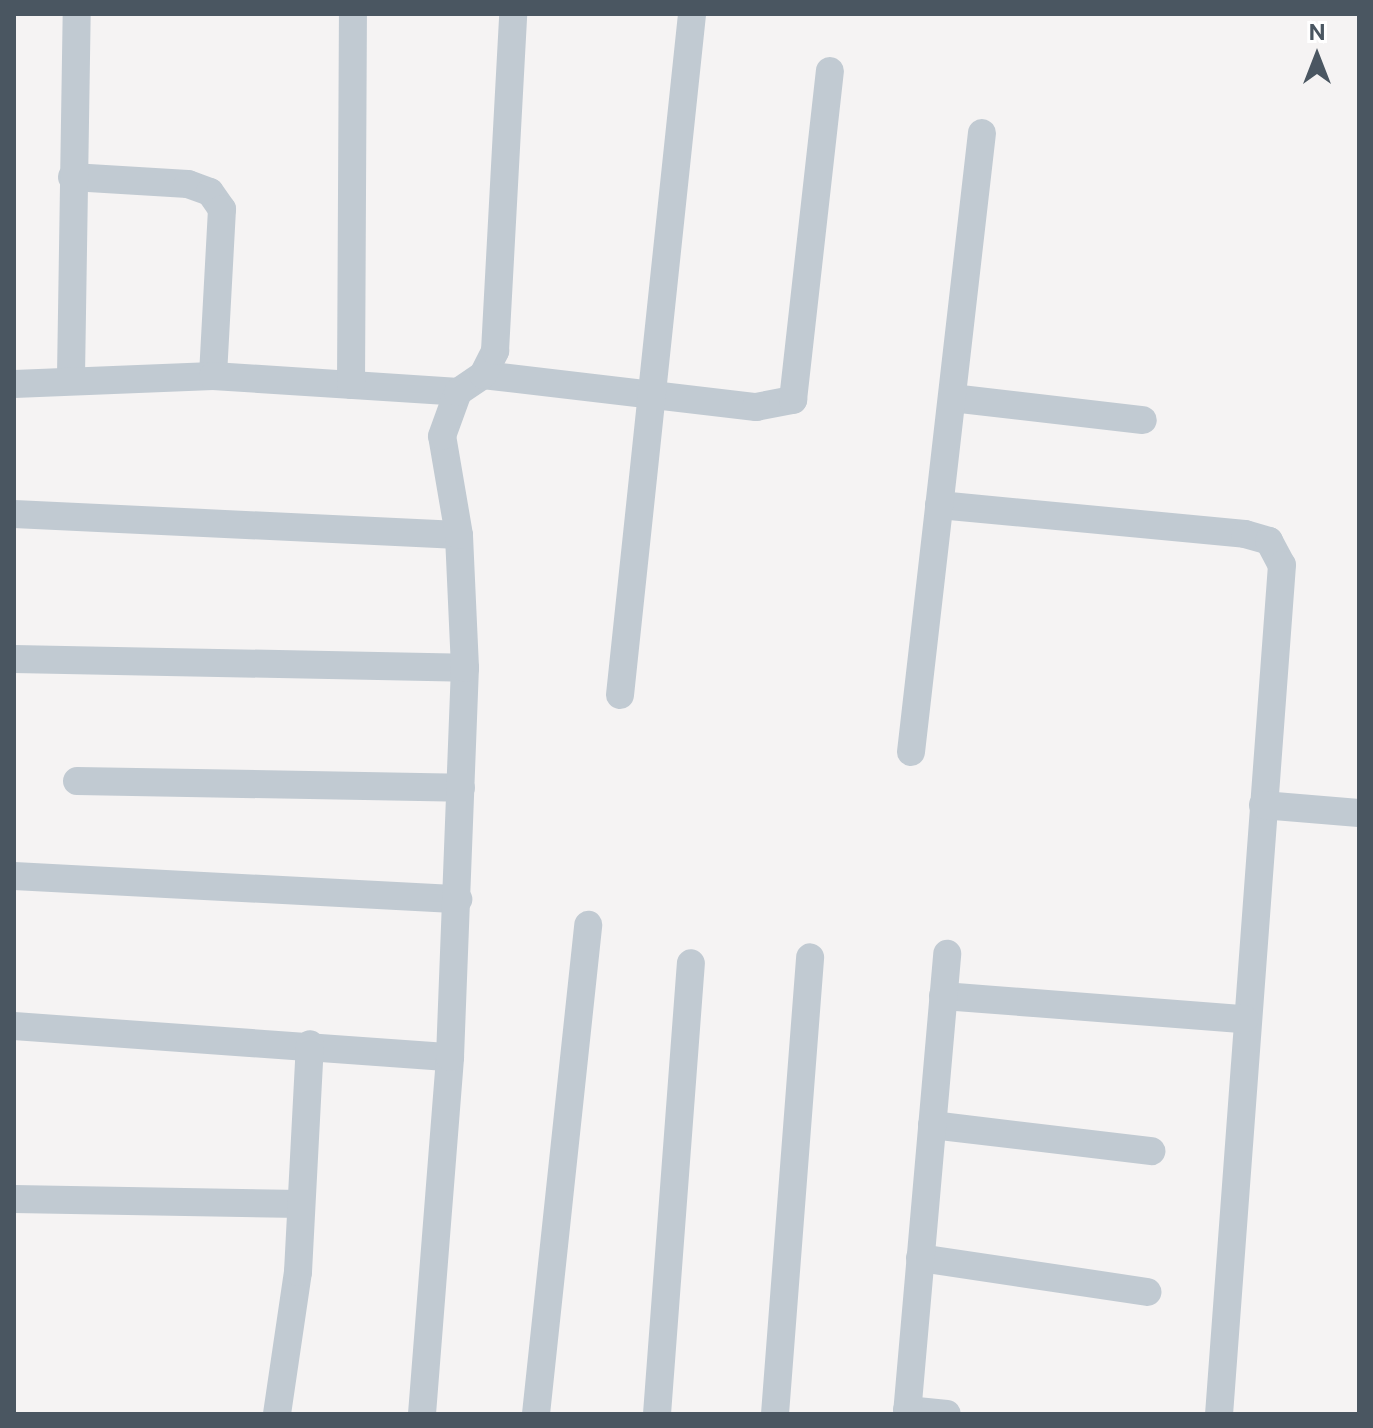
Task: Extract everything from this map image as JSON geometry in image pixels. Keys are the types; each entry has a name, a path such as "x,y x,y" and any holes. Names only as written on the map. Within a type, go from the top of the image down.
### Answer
{"street":[{"path":"71,376 77,14"},
{"path":"351,385 353,14"},
{"path":"422,1414 450,1057 465,668 459,535 442,436 458,392 483,375 495,351 513,14"},
{"path":"620,695 692,14"},
{"path":"483,375 756,407 793,400 830,71"},
{"path":"911,752 982,133"},
{"path":"72,177 188,184 210,192 222,209 213,376"},
{"path":"14,384 71,376 213,376 458,392"},
{"path":"952,398 1143,420"},
{"path":"939,505 1269,541 1282,565 1282,597 1244,1019 1219,1414"},
{"path":"14,514 459,535"},
{"path":"14,659 465,668"},
{"path":"77,781 461,788"},
{"path":"1263,805 1359,813"},
{"path":"14,876 458,899"},
{"path":"536,1414 588,925"},
{"path":"947,954 907,1412 947,1414"},
{"path":"775,1414 810,957"},
{"path":"657,1414 691,963"},
{"path":"943,996 1244,1019"},
{"path":"14,1026 310,1044 450,1057"},
{"path":"277,1414 301,1204 310,1044"},
{"path":"932,1125 1151,1151"},
{"path":"14,1199 301,1204"},
{"path":"920,1258 1147,1292"}]}
